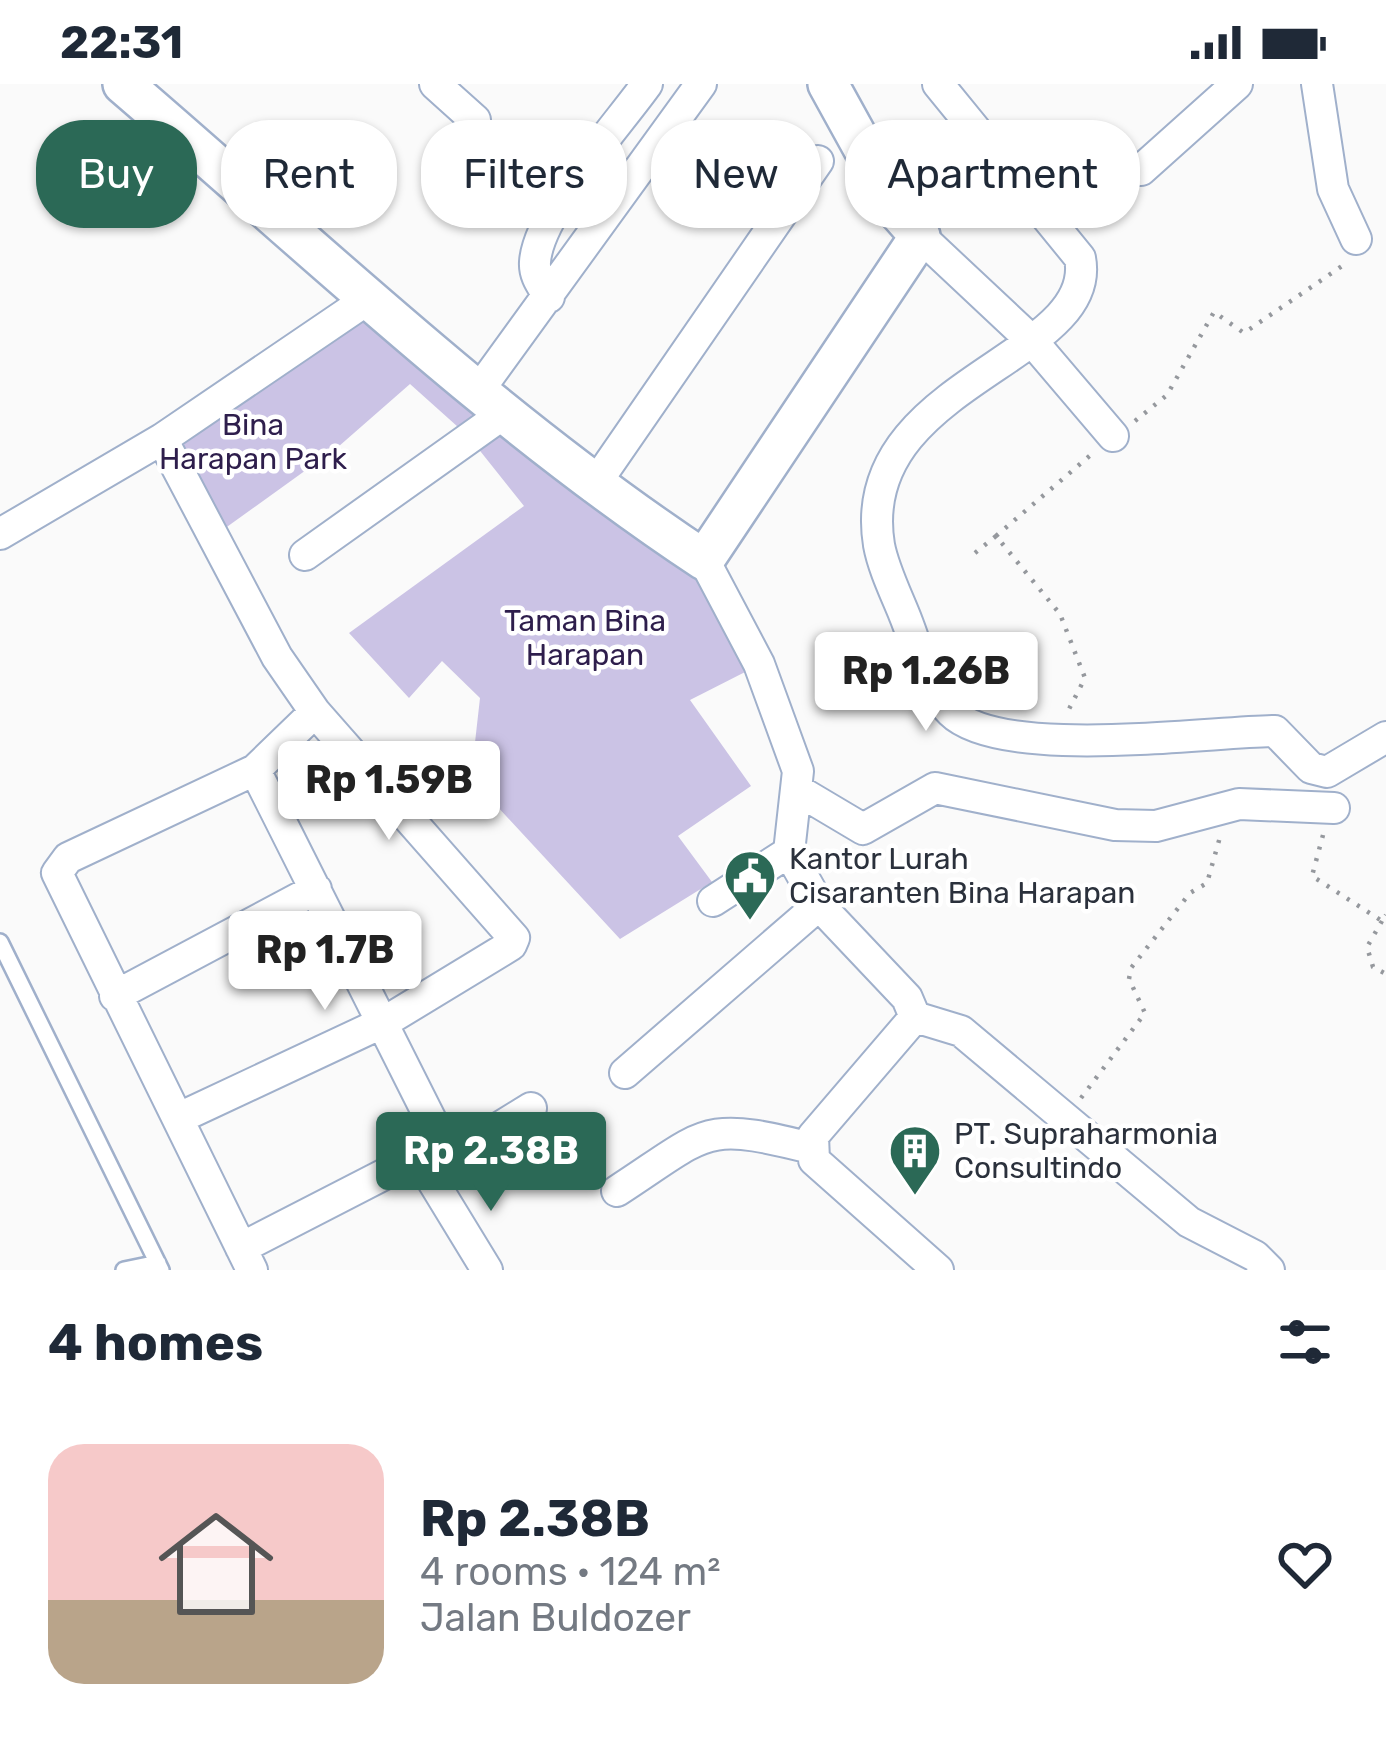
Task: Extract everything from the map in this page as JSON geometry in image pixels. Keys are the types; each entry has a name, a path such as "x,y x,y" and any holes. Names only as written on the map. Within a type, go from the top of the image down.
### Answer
{"street":[{"path":"123,84 491,402 704,560 759,664 798,771 789,852 819,905 908,998 915,1017"},
{"path":"621,120 647,84"},
{"path":"304,555 491,402 549,296 701,84"},
{"path":"828,84 841,116 898,211 1033,343 1113,436"},
{"path":"938,84 1080,258 1084,280 1076,297 1033,343 915,425 881,492 879,544 944,704 976,726 1069,742 1275,731 1311,768 1327,772 1386,736"},
{"path":"1141,170 1237,84"},
{"path":"1317,84 1333,189 1352,250"},
{"path":"438,85 475,120"},
{"path":"627,177 633,181"},
{"path":"547,228 535,257 536,275 549,296"},
{"path":"597,483 772,228"},
{"path":"704,560 920,236"},
{"path":"0,534 162,439 371,297"},
{"path":"162,439 278,657 315,712 512,930 511,945 386,1021 178,1118"},
{"path":"315,712 255,770 62,865 57,873 247,1259 432,1154 471,1145 531,1108"},
{"path":"255,770 386,1021 432,1154 487,1270"},
{"path":"799,791 862,829 935,788 1115,824 1156,826 1223,808 1334,808"},
{"path":"713,901 789,852"},
{"path":"115,996 316,890"},
{"path":"625,1072 819,905"},
{"path":"915,1017 961,1031 1189,1222 1255,1256 1269,1270"},
{"path":"915,1017 813,1136 811,1148 814,1160 938,1270"},
{"path":"617,1191 708,1132 731,1130 811,1148"}],"lane":[{"path":"0,942 160,1266 124,1270"}],"path":[{"path":"975,554 1167,395 1214,312 1244,333 1352,250"},
{"path":"996,536 1060,614 1085,675 1069,710 1043,716 1033,736"},
{"path":"1067,1118 1105,1065 1137,1031 1145,1013 1129,979 1131,968 1190,893 1207,883 1219,847 1223,808"},
{"path":"1334,808 1312,876 1384,918 1367,947 1373,967 1386,974"}],"green space":[{"name":"Bina Harapan Park","path":"374,303 487,409 458,427 410,384 338,447 224,529 171,431"},
{"name":"Taman Bina Harapan","path":"494,415 709,576 751,669 690,700 751,786 678,836 712,882 620,939 471,778 480,698 442,661 409,698 349,633 524,506 469,437"}],"place":[{"name":"Kantor Lurah Cisaranten Bina Harapan","path":"750,922"},
{"name":"PT. Supraharmonia Consultindo","path":"915,1197"}]}
